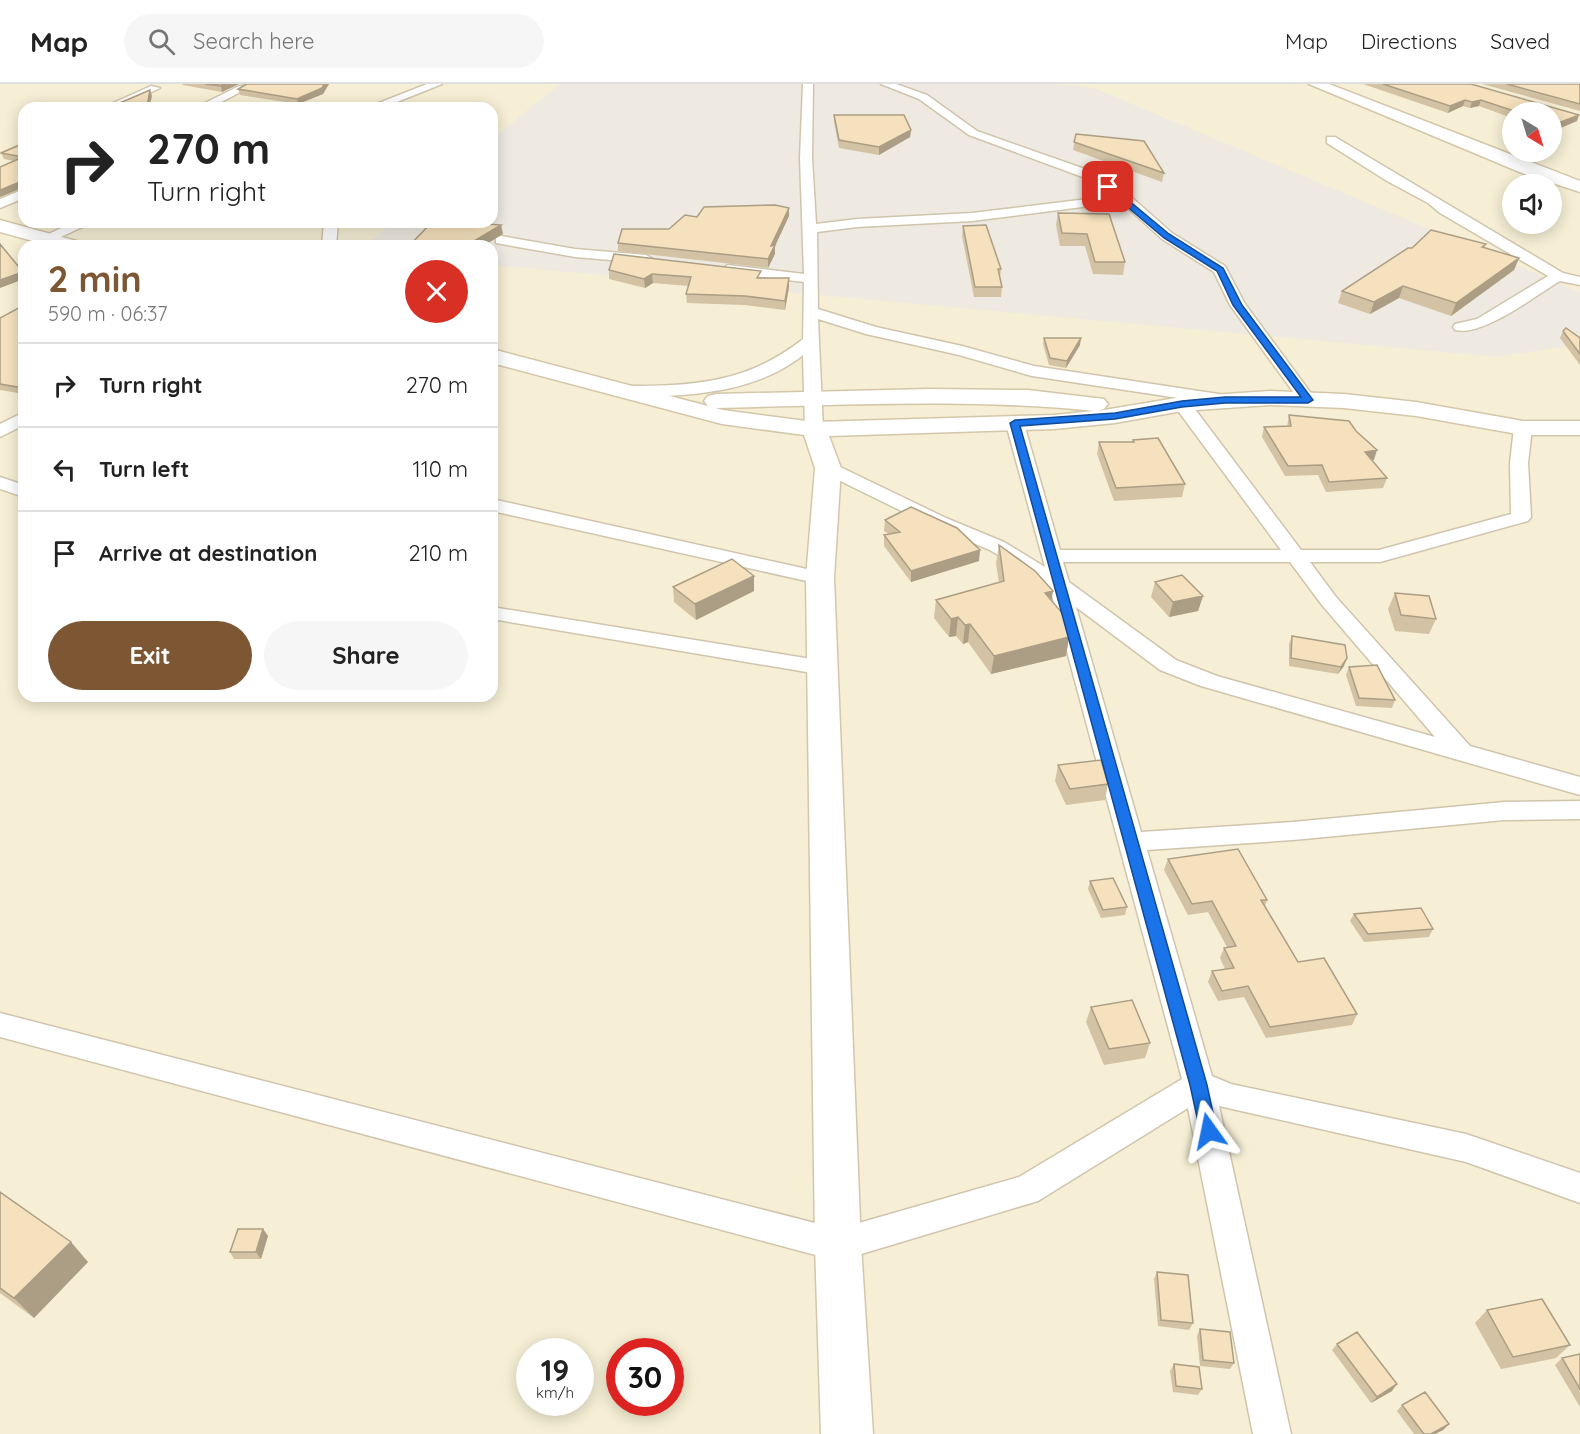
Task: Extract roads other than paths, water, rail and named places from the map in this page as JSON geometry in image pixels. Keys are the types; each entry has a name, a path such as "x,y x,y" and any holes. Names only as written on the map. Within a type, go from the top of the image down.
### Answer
{"street":[{"path":"388,102 437,84"},
{"path":"808,84 806,158 812,279 810,311 814,414 828,468 820,578 838,1245 847,1434"},
{"path":"886,84 923,97 973,134 1092,176 1124,198 1167,236 1220,269 1238,305 1308,400"},
{"path":"1316,84 1528,170 1580,187"},
{"path":"122,102 155,88"},
{"path":"214,102 243,88"},
{"path":"1331,140 1558,276 1580,281"},
{"path":"0,204 18,196"},
{"path":"810,229 857,223 972,217 1124,198"},
{"path":"0,226 49,240"},
{"path":"45,239 72,228"},
{"path":"501,240 575,253 665,261"},
{"path":"710,267 812,279"},
{"path":"1461,327 1482,322 1558,276"},
{"path":"810,311 872,331 962,351 1032,371 1225,400"},
{"path":"619,392 695,391 735,382 766,372 794,356 811,340"},
{"path":"498,358 619,392 722,417 814,414 1015,423 1115,416 1182,404 1225,400 1308,400 1416,409 1523,428 1580,428"},
{"path":"814,414 886,396 1028,397 1155,409"},
{"path":"1182,404 1329,601 1460,750"},
{"path":"0,432 18,421"},
{"path":"1015,423 1199,1085 1272,1434"},
{"path":"1053,556 1380,556 1521,517 1519,463 1523,428"},
{"path":"828,468 939,522 997,546 1062,586 1168,665 1209,681 1460,750 1580,786"},
{"path":"0,483 18,489"},
{"path":"498,506 820,578"},
{"path":"498,614 824,668"},
{"path":"1132,842 1293,831 1504,811 1580,810"},
{"path":"0,1024 838,1245 1027,1190 1199,1085"},
{"path":"1199,1085 1230,1097 1466,1148 1580,1188"}]}
